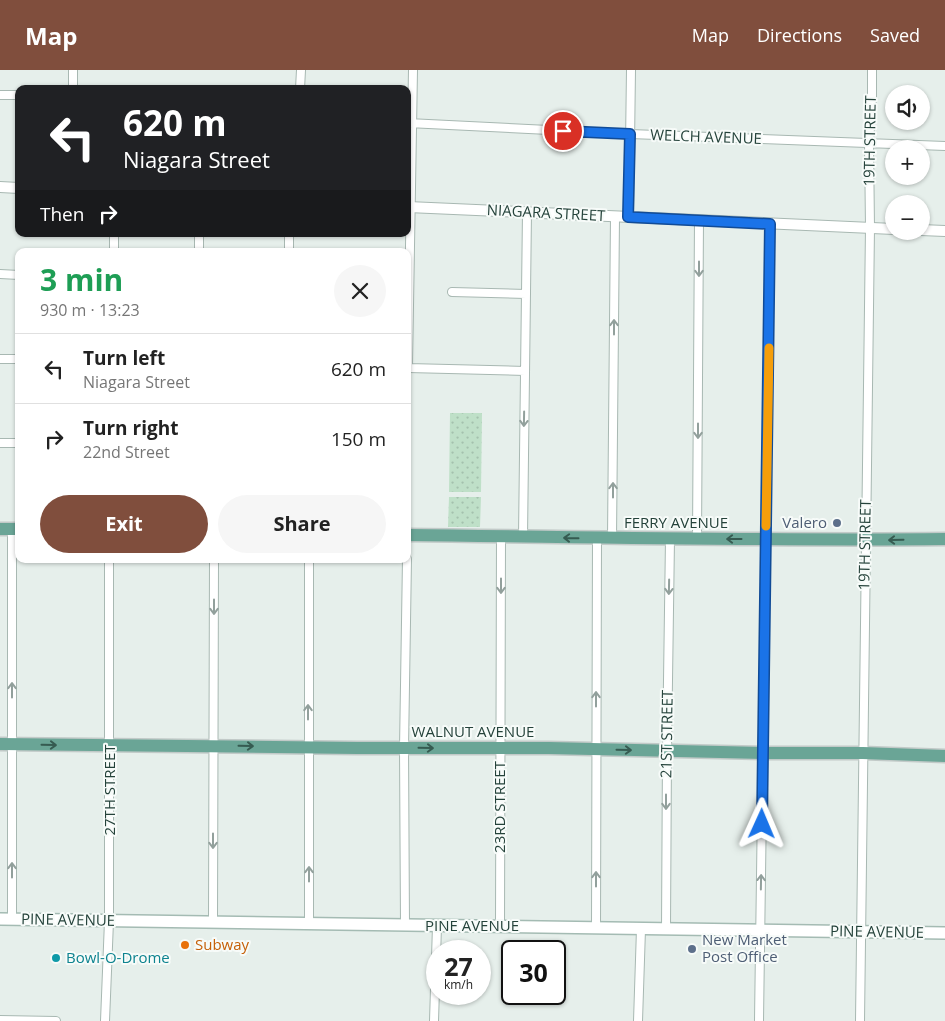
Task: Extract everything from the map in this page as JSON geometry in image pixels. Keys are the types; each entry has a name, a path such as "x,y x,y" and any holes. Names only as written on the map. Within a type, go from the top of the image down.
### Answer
{"main road":[{"name":"FERRY AVENUE","path":"411,535 670,539 945,539"},
{"name":"WALNUT AVENUE","path":"6,744 549,748 945,756"},
{"name":"PINE AVENUE","path":"6,919 945,933"}],"street":[{"path":"73,70 73,85"},
{"path":"300,70 300,85"},
{"path":"411,110 414,70"},
{"path":"628,217 631,70"},
{"name":"19TH STREET","path":"860,1021 870,228 869,143 872,70"},
{"path":"0,94 15,95"},
{"name":"WELCH AVENUE","path":"411,124 945,146"},
{"path":"0,187 15,188"},
{"name":"NIAGARA STREET","path":"411,207 885,229"},
{"path":"523,537 527,212"},
{"path":"612,538 615,217"},
{"path":"697,539 699,220"},
{"path":"759,1021 770,224"},
{"path":"930,231 945,232"},
{"path":"0,274 15,275"},
{"path":"452,292 526,294"},
{"path":"0,359 15,359"},
{"path":"411,368 524,371"},
{"path":"0,443 15,444"},
{"path":"6,919 6,744 10,529"},
{"name":"23RD STREET","path":"500,926 501,537"},
{"path":"596,928 597,538"},
{"name":"21ST STREET","path":"666,929 670,539"},
{"name":"27TH STREET","path":"106,1021 109,921 109,563"},
{"path":"213,922 214,563"},
{"path":"309,563 309,923"},
{"path":"405,926 406,563"},
{"path":"434,1021 438,926"},
{"path":"638,1021 641,928"},
{"path":"0,1020 56,1021"}],"green space":[{"path":"450,413 482,413 481,492 449,492"},
{"path":"449,497 481,497 480,527 448,527"}],"slow traffic":[{"path":"766,526 769,348"}],"place":[{"name":"Valero","path":"837,523"},
{"name":"Subway","path":"185,945"},
{"name":"New Market Post Office","path":"692,949"},
{"name":"Bowl-O-Drome","path":"56,958"}],"route":[{"path":"563,131 630,134 628,217 770,224 762,824"}]}
